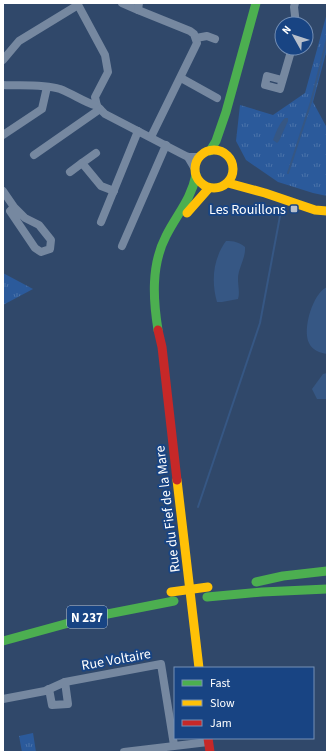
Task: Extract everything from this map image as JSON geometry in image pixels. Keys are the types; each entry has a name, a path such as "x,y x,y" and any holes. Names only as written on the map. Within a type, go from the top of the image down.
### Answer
{"main road":[{"path":"210,151 221,152 226,155 232,163 232,173 228,183 219,188 208,188 198,180 195,172 196,163 199,158 210,151 216,141 226,112 256,3"},
{"path":"226,112 224,143 226,155"},
{"name":"Rue du Fief de la Mare","path":"195,172 194,186 191,195 165,237 160,250 155,267 154,296 162,347 200,667"},
{"path":"232,173 264,193"},
{"path":"228,183 315,210 327,211"},
{"name":"Rue du Fief de la Mare","path":"162,347 160,284 165,255 170,240 178,226 208,188"},
{"path":"327,571 283,576 253,583 327,579"},
{"path":"167,592 212,587"},
{"name":"N 237","path":"3,641 67,622 136,607 208,597 262,592 324,590"},
{"path":"208,740 210,752"}],"street":[{"path":"122,3 139,7 190,31 196,38 197,43 151,137"},
{"path":"295,3 295,16"},
{"path":"3,60 19,41 78,4 105,55 108,72 95,98 90,101 84,101"},
{"path":"196,38 207,36 214,39"},
{"path":"282,80 290,56"},
{"path":"181,78 217,98"},
{"path":"3,85 47,87 63,91 99,108 106,114 188,157 199,158"},
{"path":"3,135 42,109 47,87"},
{"path":"95,98 99,108"},
{"path":"34,155 99,108"},
{"path":"101,222 138,131"},
{"path":"122,246 166,145"},
{"path":"70,172 96,153"},
{"path":"188,157 195,172"},
{"path":"82,163 101,186 114,191"},
{"path":"3,192 14,207 26,218 39,225 51,240 50,249 41,252 35,248 10,211 14,207"},
{"name":"Rue Voltaire","path":"3,699 49,689 65,682 161,664 174,745"},
{"name":"Rue Voltaire","path":"49,689 52,705 68,704 65,682"},
{"path":"124,752 208,740"}],"green space":[{"path":"327,13 327,49 313,102 327,128 327,196 278,182 246,160 236,141 240,105 273,115 305,93"},
{"path":"3,273 33,289 3,305"},
{"path":"33,733 36,752 22,752 19,736"}],"shaded area":[{"path":"285,118 288,118 288,121 277,143 273,140 279,125"},
{"path":"226,241 236,242 245,247 238,275 239,297 238,299 217,302 214,286 214,270 218,255"},
{"path":"327,287 327,354 316,351 312,348 307,337 307,329 313,304 317,296"},
{"path":"327,373 327,399 317,399 312,389 323,374"}],"waterway":[{"path":"288,173 311,102 327,39"},
{"path":"198,507 260,323 280,216"}],"traffic: fast":[{"path":"210,151 216,141 226,112 256,3"},
{"path":"158,330 154,294 154,282 158,259 166,236 191,192 196,175"},
{"path":"256,582 283,576 327,571"},
{"path":"207,597 262,592 327,589"},
{"path":"3,641 87,618 174,601"}],"traffic: slow":[{"path":"214,150 224,153 230,159 233,169 230,179 224,185 214,188 204,185 198,179 195,169 198,159 204,153 214,150"},
{"path":"228,183 265,193 315,210 327,211"},
{"path":"187,213 209,188"},
{"path":"177,480 199,667"},
{"path":"171,592 208,587"}],"traffic: jam":[{"path":"158,330 162,347 177,480"},
{"path":"208,739 210,752"}],"place":[{"name":"Les Rouillons","path":"294,209"}]}
